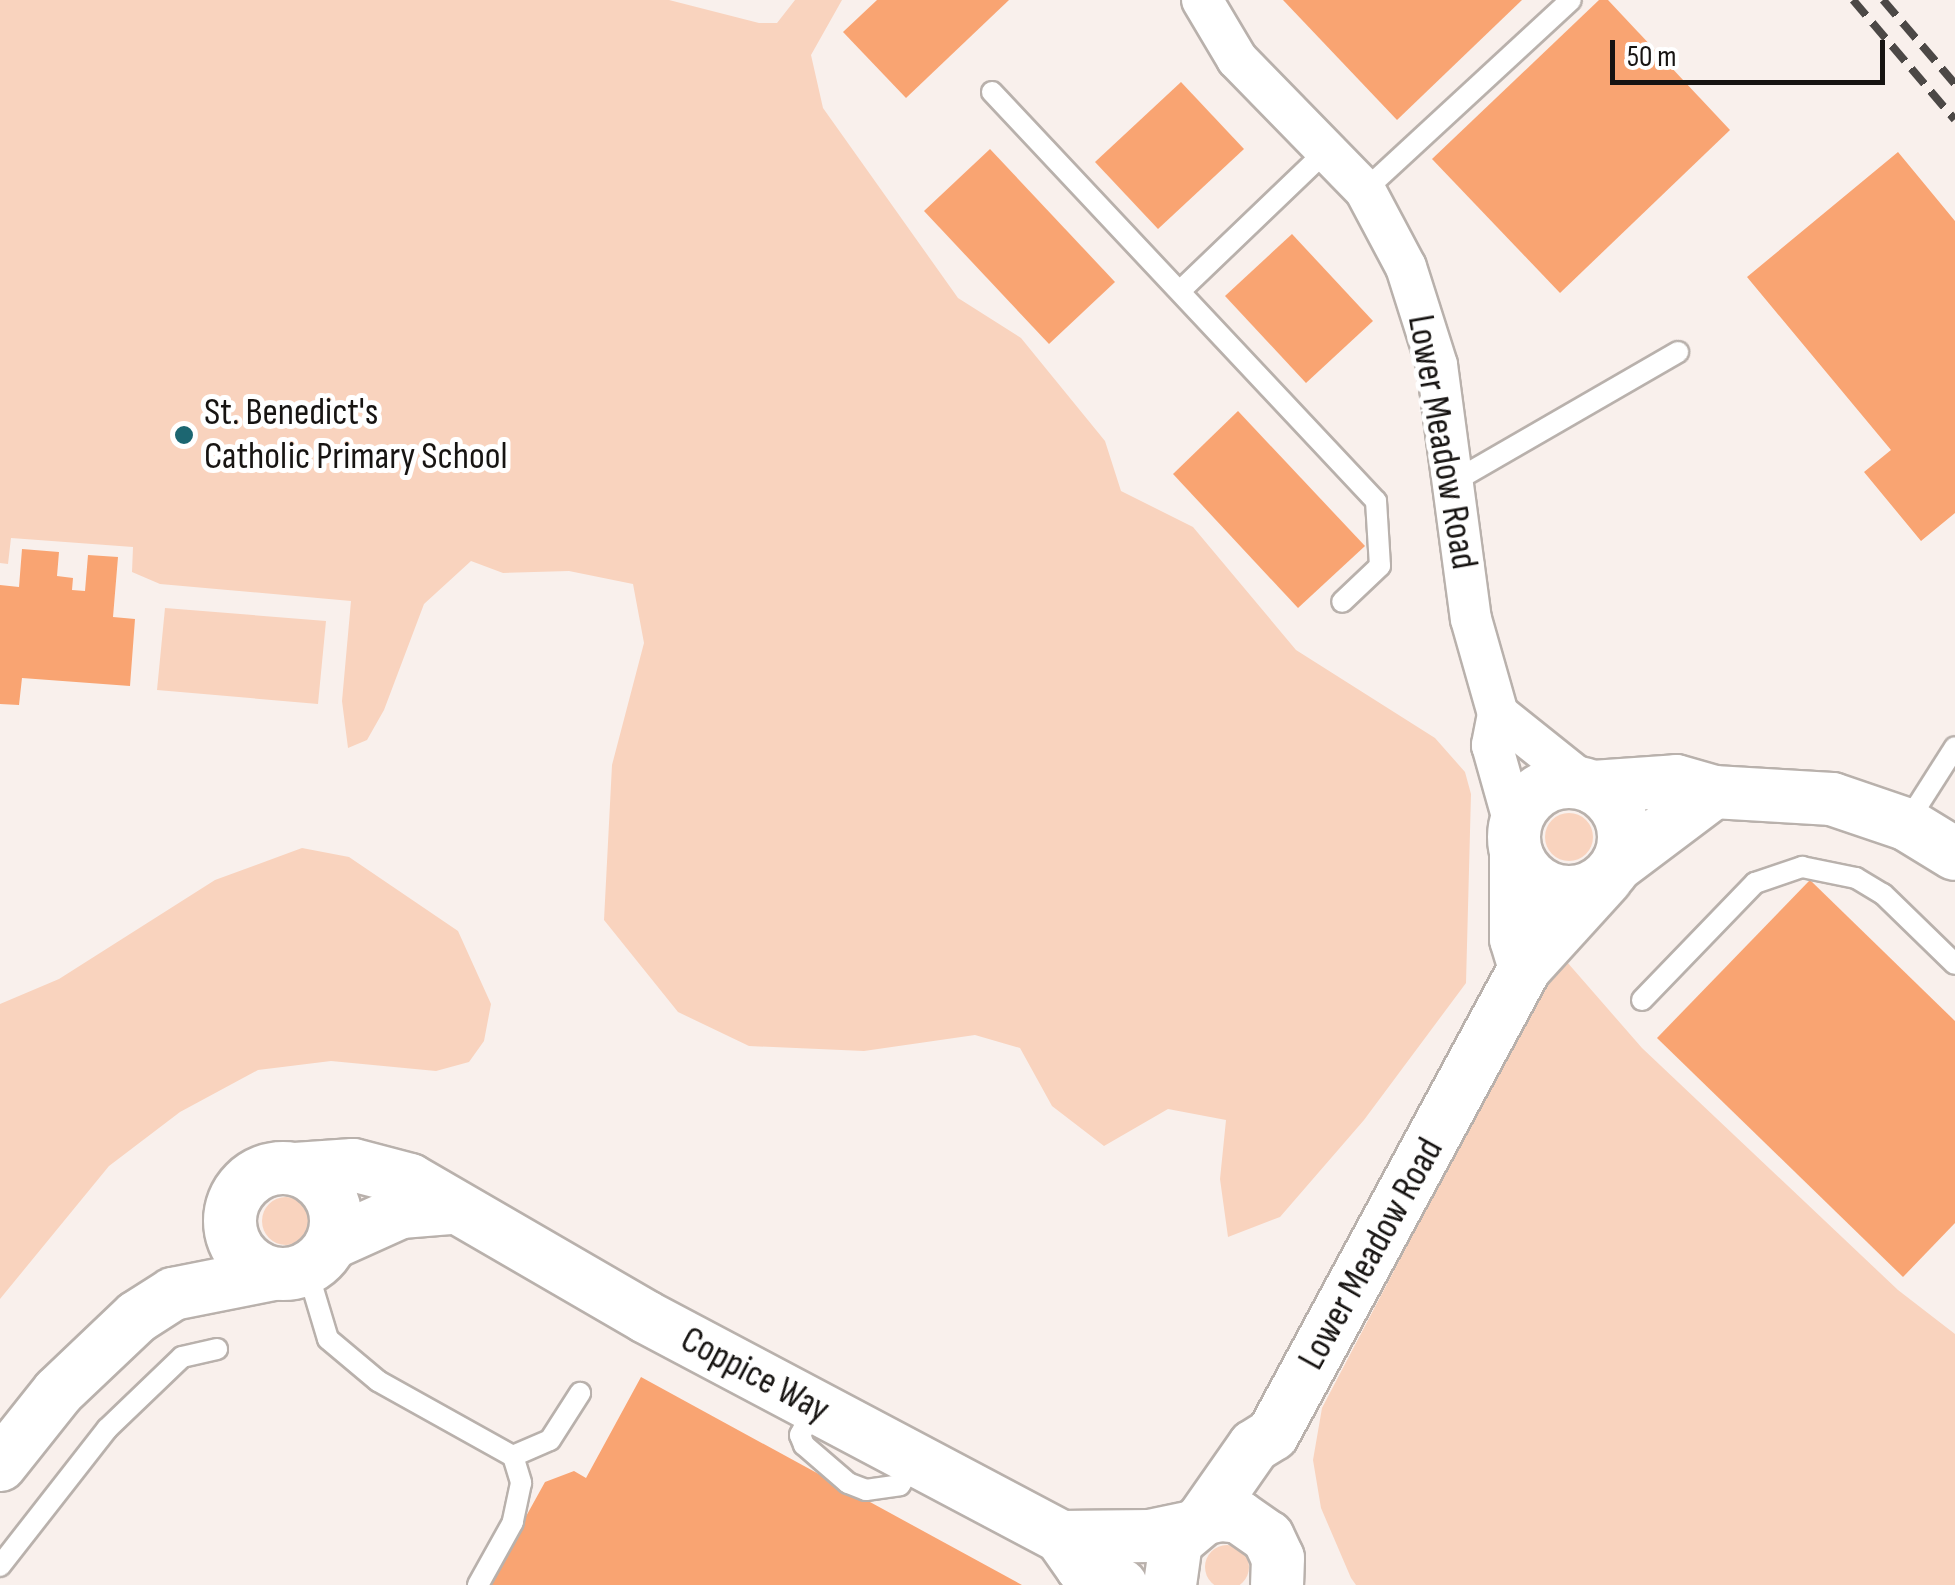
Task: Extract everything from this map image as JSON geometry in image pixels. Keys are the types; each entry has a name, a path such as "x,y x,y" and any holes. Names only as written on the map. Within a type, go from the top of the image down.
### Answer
{"street":[{"name":"Lower Meadow Road","path":"1202,0 1238,58 1365,190 1424,317 1453,482 1471,618 1498,714 1492,746 1516,840 1516,939 1525,968"},
{"path":"1498,714 1619,813 1624,830 1612,872"},
{"path":"1714,792 1612,872 1562,892 1534,880 1516,840 1542,790 1676,781 1714,792 1832,799 1906,824 1955,854"},
{"name":"Lower Meadow Road","path":"1170,1585 1169,1558 1254,1446 1273,1434 1525,968 1612,872"},
{"name":"Coppice Way","path":"295,1168 352,1166 410,1180 450,1208 1062,1537 1150,1536 1195,1523 1239,1517 1255,1525 1283,1570"},
{"path":"173,1294 246,1181 278,1167 295,1168 326,1189 334,1206 304,1262"},
{"path":"0,1465 58,1392 136,1317 173,1294 304,1262 401,1212 450,1208"},
{"path":"230,1210 229,1228 243,1258 304,1262"},
{"name":"Lower Meadow Road","path":"1273,1434 1283,1570"},
{"name":"Coppice Way","path":"1062,1537 1082,1567 1121,1585"}],"lane":[{"path":"1365,190 1571,0"},
{"path":"992,92 1376,501 1380,566 1342,602"},
{"path":"1180,291 1326,151"},
{"path":"1453,482 1678,352"},
{"path":"1906,824 1955,747"},
{"path":"1642,1000 1754,883 1802,867 1841,874 1882,894 1955,964"},
{"path":"304,1262 328,1339 378,1381 513,1456 521,1483 513,1522 478,1585"},
{"path":"0,1566 134,1403 182,1357 217,1350"},
{"path":"513,1456 550,1440 580,1394"}],"shaded area":[{"path":"0,0 669,0 759,23 777,23 795,0 842,0 811,55 823,108 958,298 1021,338 1105,441 1121,491 1193,527 1296,650 1435,738 1465,772 1471,794 1466,983 1364,1120 1280,1217 1228,1237 1220,1179 1226,1120 1168,1109 1104,1146 1052,1106 1020,1048 975,1035 864,1051 749,1046 678,1012 604,920 612,765 644,643 633,584 569,571 503,573 471,561 424,604 384,710 367,740 348,748 342,701 351,601 160,584 132,572 133,547 11,538 8,564 0,563"},
{"path":"165,608 326,621 318,704 157,690"},
{"path":"1569,813 1586,820 1593,837 1586,854 1569,861 1552,854 1545,837 1552,820"},
{"path":"302,848 349,857 458,931 491,1004 484,1041 469,1062 436,1071 331,1061 258,1070 180,1112 109,1166 0,1299 0,1004 59,979 215,880"},
{"path":"1560,954 1642,1048 1898,1290 1955,1334 1955,1585 1356,1585 1351,1578 1321,1508 1313,1460 1322,1408"},
{"path":"286,1197 303,1204 310,1221 303,1238 286,1245 269,1238 262,1221 269,1204"},
{"path":"1227,1545 1243,1551 1249,1567 1243,1583 1227,1589 1211,1583 1205,1567 1211,1551"}],"building":[{"path":"877,0 1009,0 906,98 843,32"},
{"path":"1283,0 1522,0 1397,120"},
{"path":"1599,0 1608,0 1730,130 1560,293 1432,159"},
{"path":"1181,82 1244,149 1158,229 1095,162"},
{"path":"990,149 1115,282 1049,344 924,211"},
{"path":"1898,152 1955,221 1955,513 1921,541 1864,472 1891,450 1747,277"},
{"path":"1292,234 1373,321 1306,383 1225,296"},
{"path":"1238,411 1365,546 1298,608 1173,474"},
{"path":"22,549 59,552 57,576 73,578 72,590 85,591 88,555 118,557 113,617 135,619 130,686 22,678 19,705 0,704 0,585 19,587"},
{"path":"1810,880 1955,1021 1955,1223 1903,1277 1657,1038"},
{"path":"641,1377 1022,1585 488,1585 545,1482 574,1471 586,1478"}],"railway":[{"path":"1853,0 1955,120"},
{"path":"1883,0 1955,84"}],"place":[{"name":"St. Benedict's Catholic Primary School","path":"184,435"}]}
